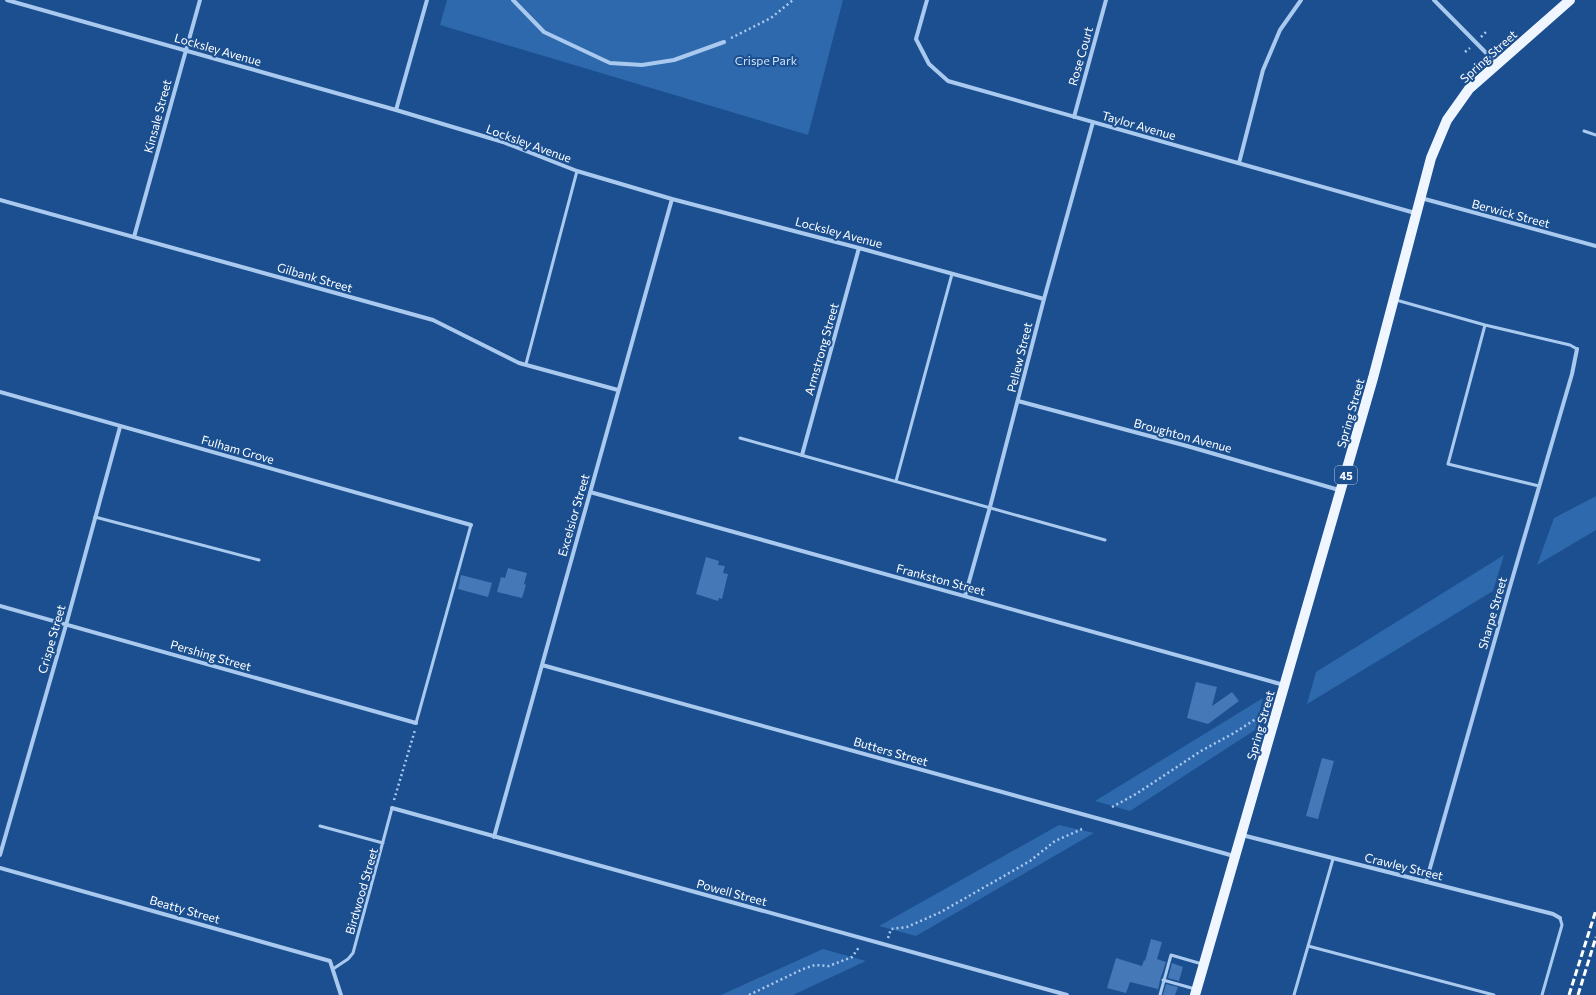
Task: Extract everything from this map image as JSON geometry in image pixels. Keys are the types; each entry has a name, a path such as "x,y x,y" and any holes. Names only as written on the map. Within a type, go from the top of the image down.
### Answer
{"main road":[{"name":"Spring Street","path":"1196,992 1341,491 1394,300 1431,158 1447,120 1470,89 1570,0"}],"street":[{"name":"Locksley Avenue","path":"8,0 396,110 503,142 577,171 672,200 859,248 1044,299"},
{"name":"Kinsale Street","path":"134,237 200,0"},
{"path":"396,110 427,0"},
{"path":"513,0 544,32 610,62 642,65 674,60 724,42"},
{"name":"Taylor Avenue","path":"927,0 916,39 929,64 948,81 1416,213"},
{"name":"Rose Court","path":"1074,117 1106,0"},
{"path":"1239,163 1263,70 1280,30 1301,0"},
{"path":"1434,0 1497,65"},
{"name":"Pellew Street","path":"965,596 1093,122"},
{"name":"Berwick Street","path":"1420,198 1596,246"},
{"name":"Gilbank Street","path":"0,200 433,320 526,364 618,390"},
{"name":"Excelsior Street","path":"494,837 672,200"},
{"name":"Armstrong Street","path":"802,455 859,248"},
{"name":"Sharpe Street","path":"1426,882 1578,350"},
{"name":"Fulham Grove","path":"0,392 471,525"},
{"name":"Broughton Avenue","path":"1018,401 1193,448 1341,491"},
{"name":"Crispe Street","path":"0,855 66,625 120,427"},
{"name":"Frankston Street","path":"590,492 1286,685"},
{"name":"Pershing Street","path":"0,606 416,723"},
{"name":"Butters Street","path":"542,665 1235,857"},
{"name":"Powell Street","path":"392,808 1067,995"},
{"name":"Crawley Street","path":"1242,835 1553,914 1560,918"},
{"name":"Beatty Street","path":"0,868 330,961 333,969"},
{"path":"333,969 341,995"}],"lane":[{"path":"1584,131 1596,136"},
{"path":"526,364 577,171"},
{"path":"896,481 952,274"},
{"path":"1394,300 1485,325 1570,345 1578,350"},
{"path":"1485,325 1448,464 1539,486"},
{"path":"740,438 1105,540"},
{"path":"95,517 259,560"},
{"path":"416,723 471,525"},
{"name":"Birdwood Street","path":"333,969 348,959 353,953 384,843 392,808"},
{"path":"320,826 384,843"},
{"path":"1294,995 1334,859"},
{"path":"1542,995 1562,925 1560,918"},
{"path":"1308,946 1494,995"},
{"path":"1160,995 1171,955 1204,965"},
{"path":"1164,980 1196,992"}],"path":[{"path":"724,42 771,18 793,0"},
{"path":"1112,807 1136,794 1201,750 1234,733 1262,715"},
{"path":"392,808 416,723"},
{"path":"749,995 803,969 815,965 829,966 852,957 861,946 888,939 891,929 907,927 941,912 1030,861 1055,841 1082,829"}],"green space":[{"name":"Crispe Park","path":"447,0 843,0 808,135 440,25"},
{"path":"1596,496 1596,530 1537,565 1554,518"},
{"path":"1504,555 1493,591 1307,704 1316,672"},
{"path":"1263,698 1255,730 1130,811 1095,801"},
{"path":"1059,825 1094,833 916,936 879,926"},
{"path":"823,949 866,961 793,995 721,995"}],"building":[{"path":"706,557 719,561 718,565 725,566 723,573 728,574 722,599 719,598 718,601 696,594"},
{"path":"508,568 527,573 524,584 526,585 522,598 497,592 501,577 505,578"},
{"path":"461,575 492,583 488,597 458,589"},
{"path":"1196,682 1217,687 1212,706 1232,692 1239,701 1208,724 1187,718"},
{"path":"1322,758 1334,761 1318,819 1306,816"},
{"path":"1151,939 1162,942 1157,959 1166,962 1157,995 1158,989 1130,982 1126,993 1107,988 1116,958 1142,966 1144,960 1145,961"},
{"path":"1172,963 1183,967 1179,981 1168,978"},
{"path":"1166,984 1178,987 1175,995 1163,995"}],"railway":[{"path":"1569,995 1596,910"},
{"path":"1578,995 1596,937"}]}
